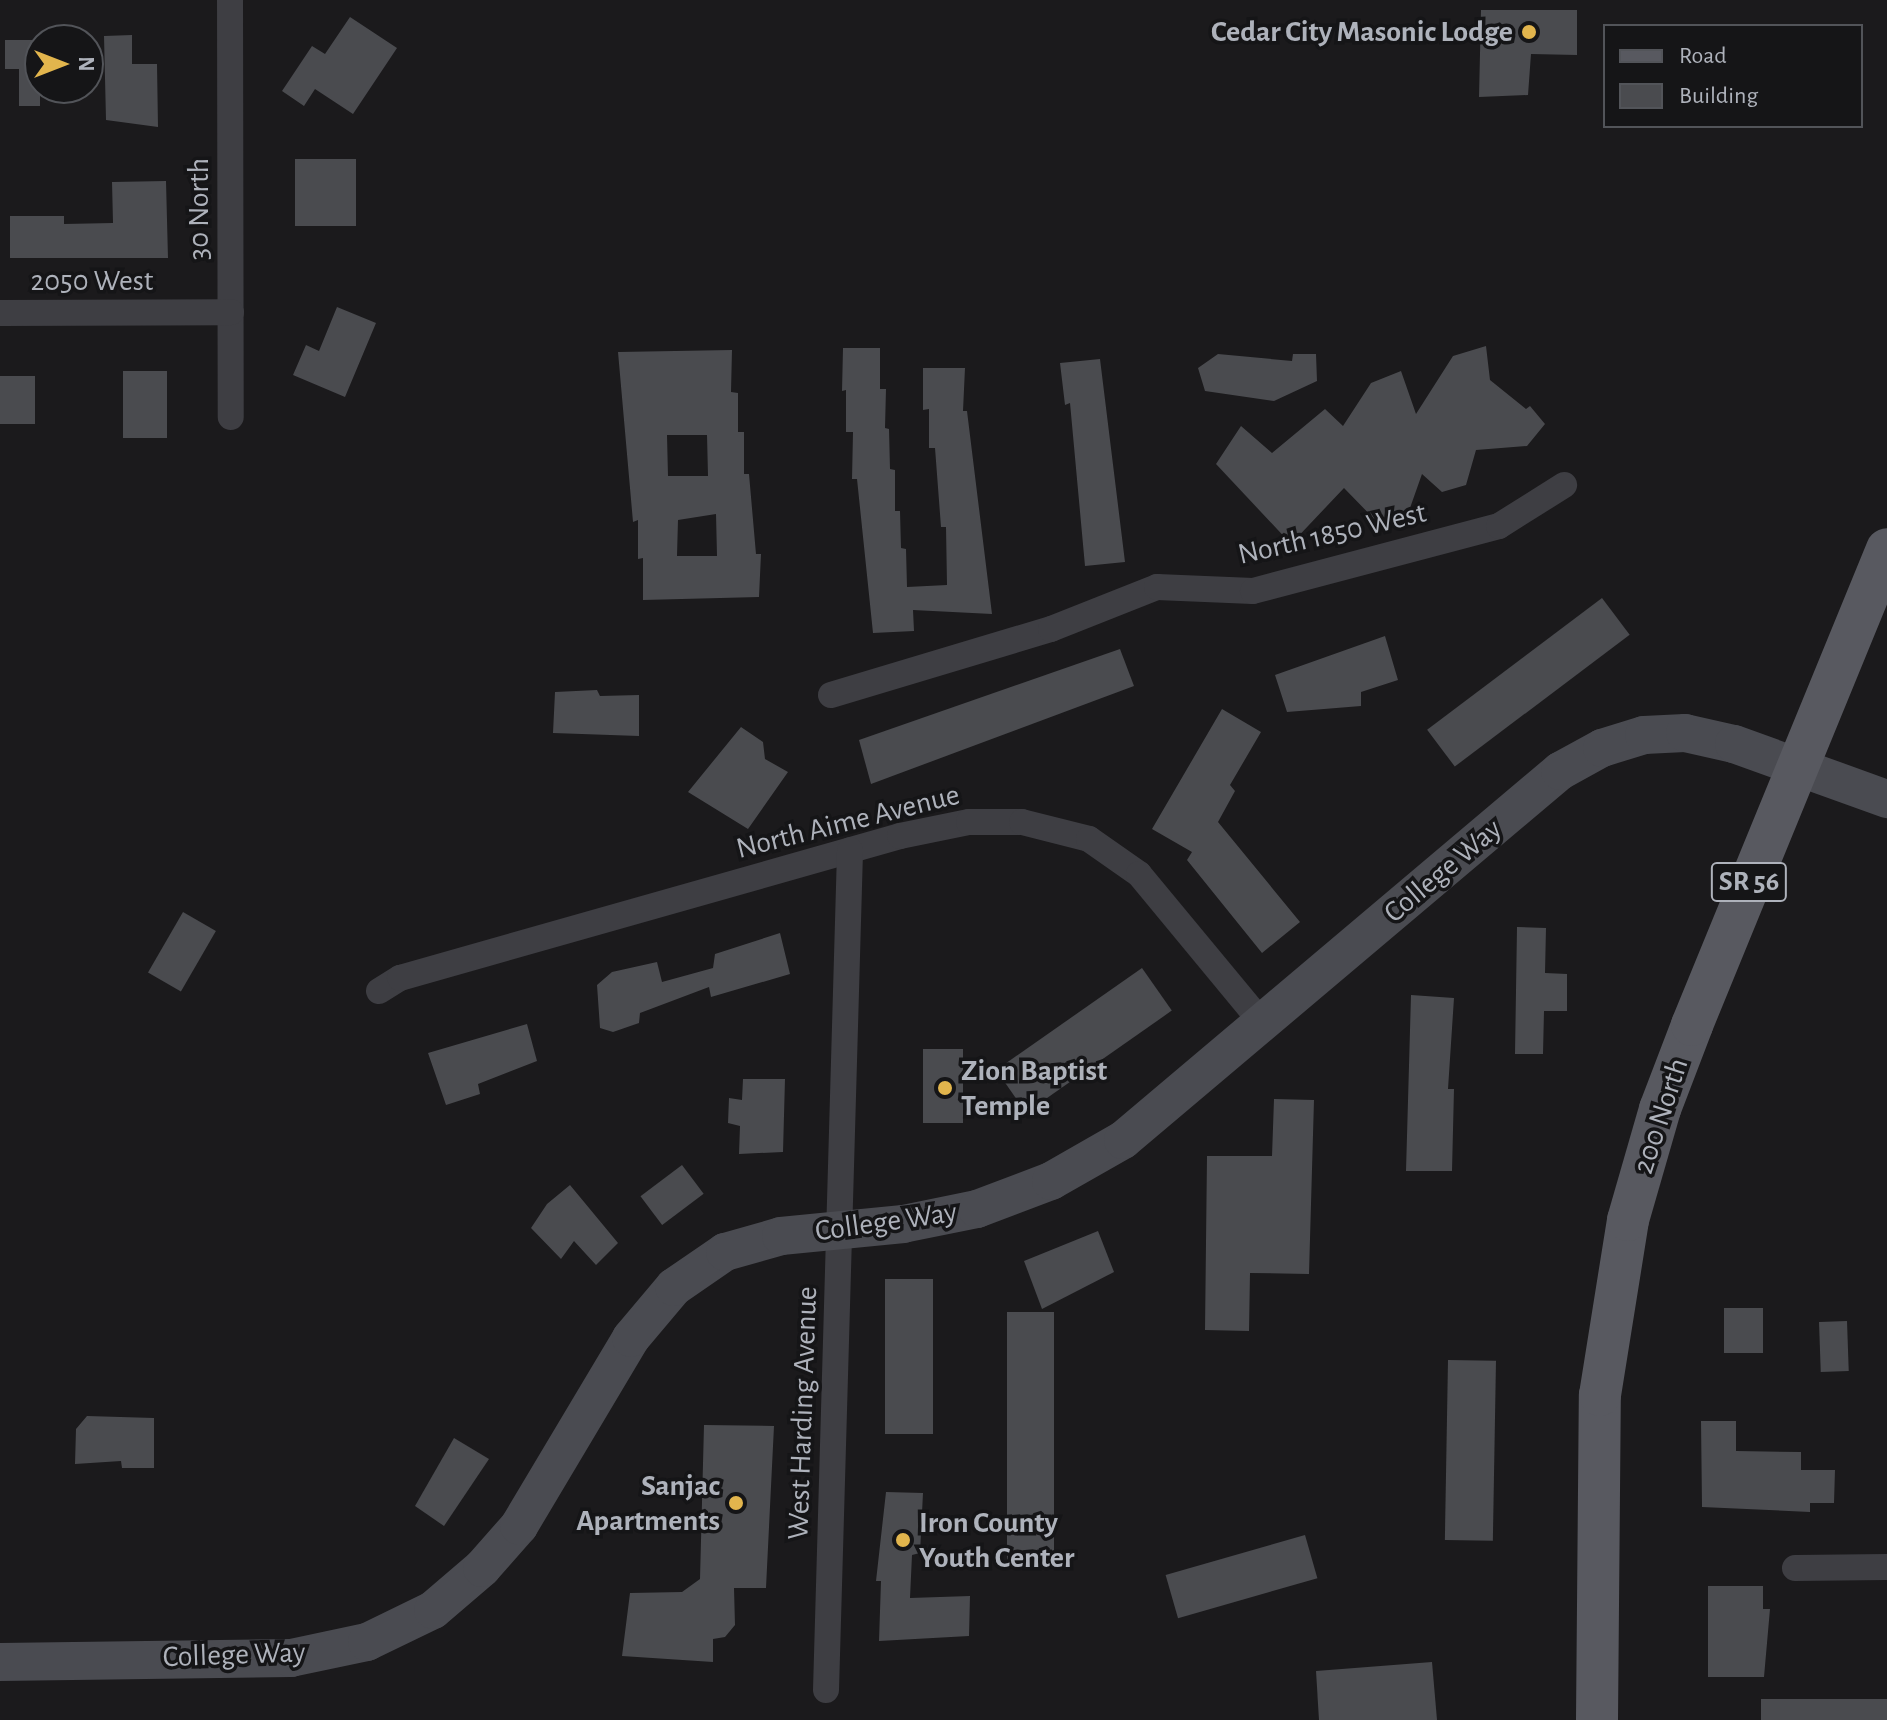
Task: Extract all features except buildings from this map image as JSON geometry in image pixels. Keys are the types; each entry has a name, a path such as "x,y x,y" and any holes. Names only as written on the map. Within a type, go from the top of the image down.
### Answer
{"main road":[{"name":"200 North","path":"1597,1720 1600,1395 1628,1220 1660,1109 1796,767 1887,549"},
{"name":"College Way","path":"0,1662 291,1658 367,1642 433,1610 482,1568 519,1526 631,1338 674,1287 725,1252 781,1236 903,1224 977,1209 1051,1181 1123,1140 1264,1025 1560,771 1602,748 1644,735 1685,733 1734,744 1887,799"}],"street":[{"name":"30 North","path":"230,0 231,417"},
{"name":"2050 West","path":"0,313 231,312"},
{"name":"North 1850 West","path":"831,695 1051,629 1157,587 1253,591 1499,526 1564,485"},
{"name":"North Aime Avenue","path":"379,991 400,978 850,850 969,822 1022,822 1089,839 1139,874 1166,901 1264,1025"},
{"name":"West Harding Avenue","path":"826,1690 850,850"},
{"path":"1795,1568 1887,1567"}],"place":[{"name":"Cedar City Masonic Lodge","path":"1529,32"},
{"name":"Zion Baptist Temple","path":"945,1088"},
{"name":"Sanjac Apartments","path":"736,1503"},
{"name":"Iron County Youth Center","path":"903,1540"}]}
